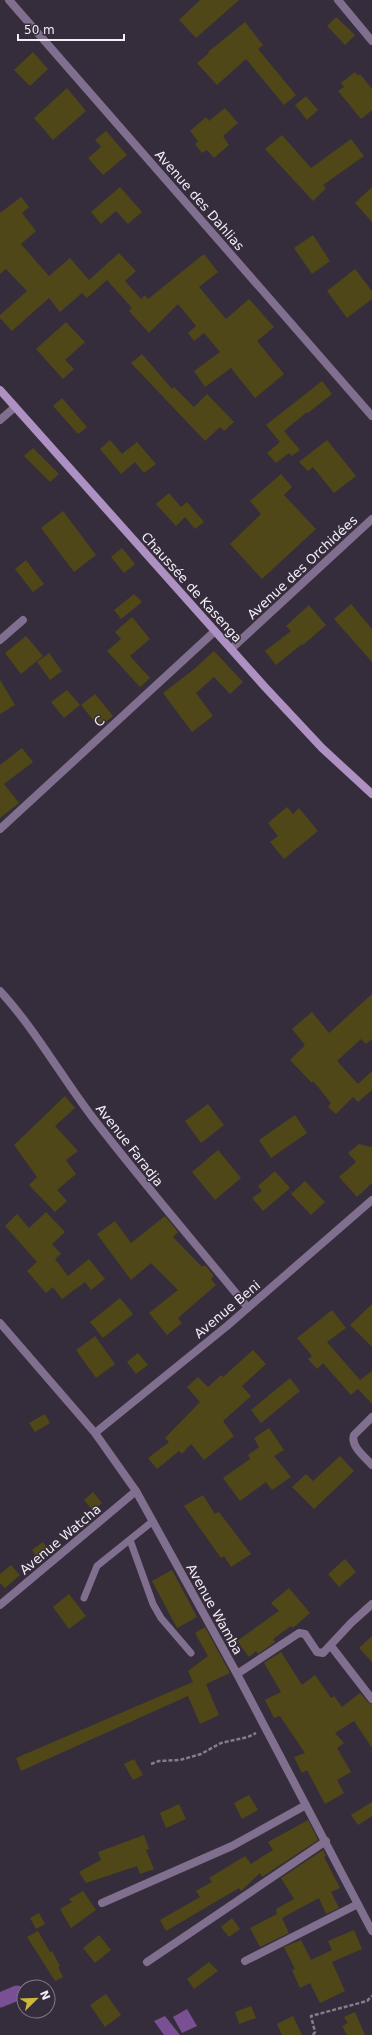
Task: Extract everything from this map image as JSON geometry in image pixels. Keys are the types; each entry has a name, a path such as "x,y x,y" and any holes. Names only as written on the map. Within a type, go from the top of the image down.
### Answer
{"main road":[{"name":"Chaussée de Kasenga","path":"0,390 231,649 318,743 372,794"}],"street":[{"name":"Avenue des Dahlias","path":"9,0 372,416"},
{"path":"338,0 372,41"},
{"path":"0,420 15,406"},
{"name":"Avenue des Orchidées","path":"231,649 372,519"},
{"path":"0,640 23,620"},
{"name":"C","path":"0,829 215,631"},
{"name":"Avenue Faradja","path":"0,991 27,1025 76,1095 135,1174 248,1308"},
{"name":"Avenue Beni","path":"94,1433 248,1308 372,1200"},
{"name":"Avenue Wamba","path":"0,1323 94,1433 136,1491 237,1674 372,1931"},
{"path":"372,1417 354,1435 353,1438 357,1447 372,1465"},
{"name":"Avenue Watcha","path":"0,1605 136,1491"},
{"path":"237,1674 299,1633 305,1634 317,1652 321,1654 372,1604"},
{"path":"330,1646 372,1699"},
{"path":"102,1903 232,1846 306,1805"},
{"path":"147,1962 326,1841"},
{"path":"245,1960 358,1904"}],"lane":[{"path":"84,1598 97,1566 153,1520"},
{"path":"130,1540 153,1604 161,1618 191,1653"}],"path":[{"path":"151,1764 159,1761 180,1760 201,1754 221,1743 248,1737 265,1728"},
{"path":"313,2035 316,2032 310,2016 367,2001 372,1996"}],"shaded area":[{"path":"187,2009 197,2026 182,2033 173,2017"},
{"path":"165,2016 180,2035 164,2035 154,2021"}],"building":[{"path":"200,0 239,0 196,38 179,20"},
{"path":"336,17 355,35 345,45 327,26"},
{"path":"245,22 263,45 258,49 296,95 284,105 246,59 217,85 197,63 209,53 208,52"},
{"path":"33,52 48,69 30,86 14,70"},
{"path":"355,72 358,76 360,74 372,89 372,110 361,119 338,91 344,87 341,83"},
{"path":"67,88 86,111 53,140 34,118"},
{"path":"306,96 318,110 307,120 295,105"},
{"path":"225,108 238,123 223,136 229,145 214,158 207,150 202,153 195,144 198,141 190,131 206,117 209,121"},
{"path":"106,131 127,155 103,175 88,158 101,147 95,140"},
{"path":"282,135 311,168 351,139 364,156 323,185 326,188 313,201 265,149"},
{"path":"120,187 142,212 128,224 116,211 101,224 91,212"},
{"path":"372,187 372,222 355,203"},
{"path":"21,197 29,207 22,213 36,231 21,244 49,276 70,258 89,280 119,253 136,271 125,281 141,299 145,295 148,299 204,254 218,272 199,287 226,319 249,299 274,327 257,341 284,374 255,398 231,368 205,387 194,371 220,352 204,333 194,341 188,333 196,326 178,304 149,333 129,311 132,308 107,280 87,298 82,293 60,312 49,298 12,331 0,318 0,315 27,291 6,269 0,274 0,213"},
{"path":"313,235 330,261 312,274 294,248"},
{"path":"355,269 372,291 372,299 347,318 327,291"},
{"path":"66,322 85,342 65,360 74,369 63,379 36,349"},
{"path":"142,354 172,389 174,387 194,407 207,394 234,422 224,431 220,427 205,441 131,363"},
{"path":"322,381 332,394 284,431 300,450 292,456 289,453 276,463 267,453 280,442 266,425"},
{"path":"62,398 87,427 78,434 53,406"},
{"path":"110,440 122,454 137,442 156,464 144,473 135,462 121,474 100,449"},
{"path":"327,440 356,476 334,493 313,467 308,471 299,462"},
{"path":"33,448 59,474 50,482 24,456"},
{"path":"281,474 292,487 284,495 316,529 262,579 230,544 261,514 250,501"},
{"path":"169,493 181,507 187,502 204,522 195,529 185,517 176,526 156,504"},
{"path":"63,511 96,555 74,572 41,528"},
{"path":"122,548 135,564 124,573 111,557"},
{"path":"26,560 44,584 33,592 15,569"},
{"path":"134,594 142,602 121,619 114,610"},
{"path":"351,604 372,629 372,662 334,619"},
{"path":"309,605 326,625 303,645 302,644 276,665 265,651 291,631 286,626"},
{"path":"132,617 150,639 130,656 150,678 140,687 107,651 121,639 115,632"},
{"path":"26,636 43,656 21,674 5,653"},
{"path":"214,651 243,682 230,694 214,677 196,693 213,716 192,732 163,693 193,670"},
{"path":"49,653 62,671 50,680 37,662"},
{"path":"0,680 15,705 0,714"},
{"path":"67,690 80,705 64,718 51,702"},
{"path":"95,694 113,716 99,727 81,705"},
{"path":"22,748 33,762 4,784 19,803 0,818 0,765"},
{"path":"287,807 293,814 299,808 318,831 284,859 270,842 278,836 268,823"},
{"path":"372,994 372,1039 366,1044 361,1039 337,1061 358,1084 372,1071 372,1090 358,1102 353,1097 336,1114 328,1107 331,1103 313,1081 312,1083 290,1060 305,1045 292,1029 312,1012 329,1033"},
{"path":"65,1096 75,1108 55,1126 78,1151 66,1160 76,1174 57,1190 67,1201 55,1212 29,1185 37,1177 14,1145"},
{"path":"208,1104 224,1125 201,1143 185,1121"},
{"path":"295,1115 307,1133 271,1158 259,1140"},
{"path":"359,1144 372,1147 372,1183 357,1197 339,1177 356,1162 348,1153"},
{"path":"218,1150 241,1178 215,1200 192,1172"},
{"path":"275,1171 290,1188 263,1211 252,1198 262,1191 258,1186"},
{"path":"305,1181 325,1202 311,1215 291,1194"},
{"path":"46,1212 65,1232 52,1244 61,1254 55,1259 68,1276 89,1259 105,1279 91,1290 85,1282 62,1299 53,1287 46,1293 27,1271 37,1262 5,1226 17,1214 29,1228"},
{"path":"165,1216 178,1232 173,1237 202,1267 205,1265 214,1276 211,1279 216,1285 178,1318 182,1323 167,1335 149,1313 178,1290 151,1263 131,1280 97,1234 115,1221 131,1243"},
{"path":"120,1298 133,1314 103,1338 90,1322"},
{"path":"372,1304 372,1347 350,1325"},
{"path":"332,1310 346,1328 327,1342 360,1380 372,1371 372,1404 358,1389 351,1395 323,1363 317,1369 308,1359 312,1356 297,1338"},
{"path":"95,1336 115,1364 96,1378 76,1350"},
{"path":"253,1350 266,1364 242,1386 251,1396 223,1421 234,1436 204,1460 191,1444 182,1454 179,1451 157,1469 148,1458 169,1442 165,1438 200,1402 187,1387 198,1377 208,1387 221,1375 223,1377"},
{"path":"138,1353 148,1365 136,1374 127,1362"},
{"path":"290,1378 300,1391 261,1423 251,1410"},
{"path":"45,1414 50,1423 35,1432 29,1423"},
{"path":"269,1428 284,1450 274,1456 291,1477 272,1490 266,1482 240,1501 223,1478 250,1459 248,1455 259,1447 254,1438"},
{"path":"340,1456 354,1471 314,1509 292,1487 306,1474 313,1481"},
{"path":"93,1492 102,1503 93,1511 84,1500"},
{"path":"203,1495 215,1514 219,1512 251,1554 231,1567 224,1556 221,1558 184,1506"},
{"path":"43,1542 49,1552 38,1560 32,1550"},
{"path":"345,1559 356,1572 339,1587 328,1574"},
{"path":"11,1565 20,1575 5,1588 0,1583 0,1574"},
{"path":"172,1570 197,1617 177,1628 152,1581"},
{"path":"289,1588 310,1613 293,1628 291,1626 273,1639 275,1642 258,1654 256,1651 249,1657 237,1641 279,1611 271,1603"},
{"path":"69,1594 86,1616 69,1629 53,1607"},
{"path":"205,1627 230,1673 206,1684 219,1715 200,1724 188,1696 21,1771 16,1758 193,1682 188,1671 208,1656 195,1633"},
{"path":"372,1636 372,1662 359,1648"},
{"path":"281,1652 302,1685 315,1675 331,1698 334,1696 342,1707 360,1693 368,1702 372,1704 372,1748 354,1721 335,1733 344,1743 337,1748 351,1772 337,1780 344,1793 325,1804 307,1770 302,1773 294,1757 305,1753 280,1716 274,1718 265,1700 281,1692 264,1663"},
{"path":"134,1759 143,1775 133,1780 124,1764"},
{"path":"249,1795 258,1810 242,1819 234,1803"},
{"path":"372,1802 372,1816 358,1825 351,1815"},
{"path":"179,1804 186,1819 166,1828 160,1813"},
{"path":"308,1820 318,1840 262,1877 260,1873 241,1891 239,1888 166,1931 160,1920 200,1897 196,1891 212,1882 209,1878 245,1856 251,1864 273,1850 268,1842"},
{"path":"144,1835 149,1849 146,1850 154,1869 140,1874 137,1866 86,1883 79,1872 101,1860 98,1852"},
{"path":"323,1850 326,1856 324,1857 340,1888 331,1892 339,1908 326,1914 319,1898 282,1918 289,1933 260,1947 250,1928 277,1914 276,1909 294,1899 281,1878"},
{"path":"83,1891 96,1910 71,1928 60,1909 72,1902 69,1899"},
{"path":"39,1913 45,1924 36,1929 30,1918"},
{"path":"232,1918 240,1929 229,1937 221,1927"},
{"path":"354,1930 362,1949 332,1962 345,1991 320,2003 310,1983 300,1988 292,1970 295,1969 284,1947 301,1940 311,1960 332,1950 328,1941"},
{"path":"38,1931 50,1952 52,1951 60,1966 58,1967 63,1977 56,1980 56,1979 54,1979 27,1937"},
{"path":"99,1935 111,1950 95,1963 83,1948"},
{"path":"209,1962 218,1971 194,1989 187,1979"},
{"path":"106,1994 121,2015 105,2027 90,2005"},
{"path":"251,2006 256,2018 239,2024 235,2012"},
{"path":"355,2012 365,2035 347,2035 342,2026 348,2023 344,2017"},
{"path":"293,2016 302,2035 282,2035 277,2024"}],"waterway":[{"path":"0,2000 16,1993"}]}
